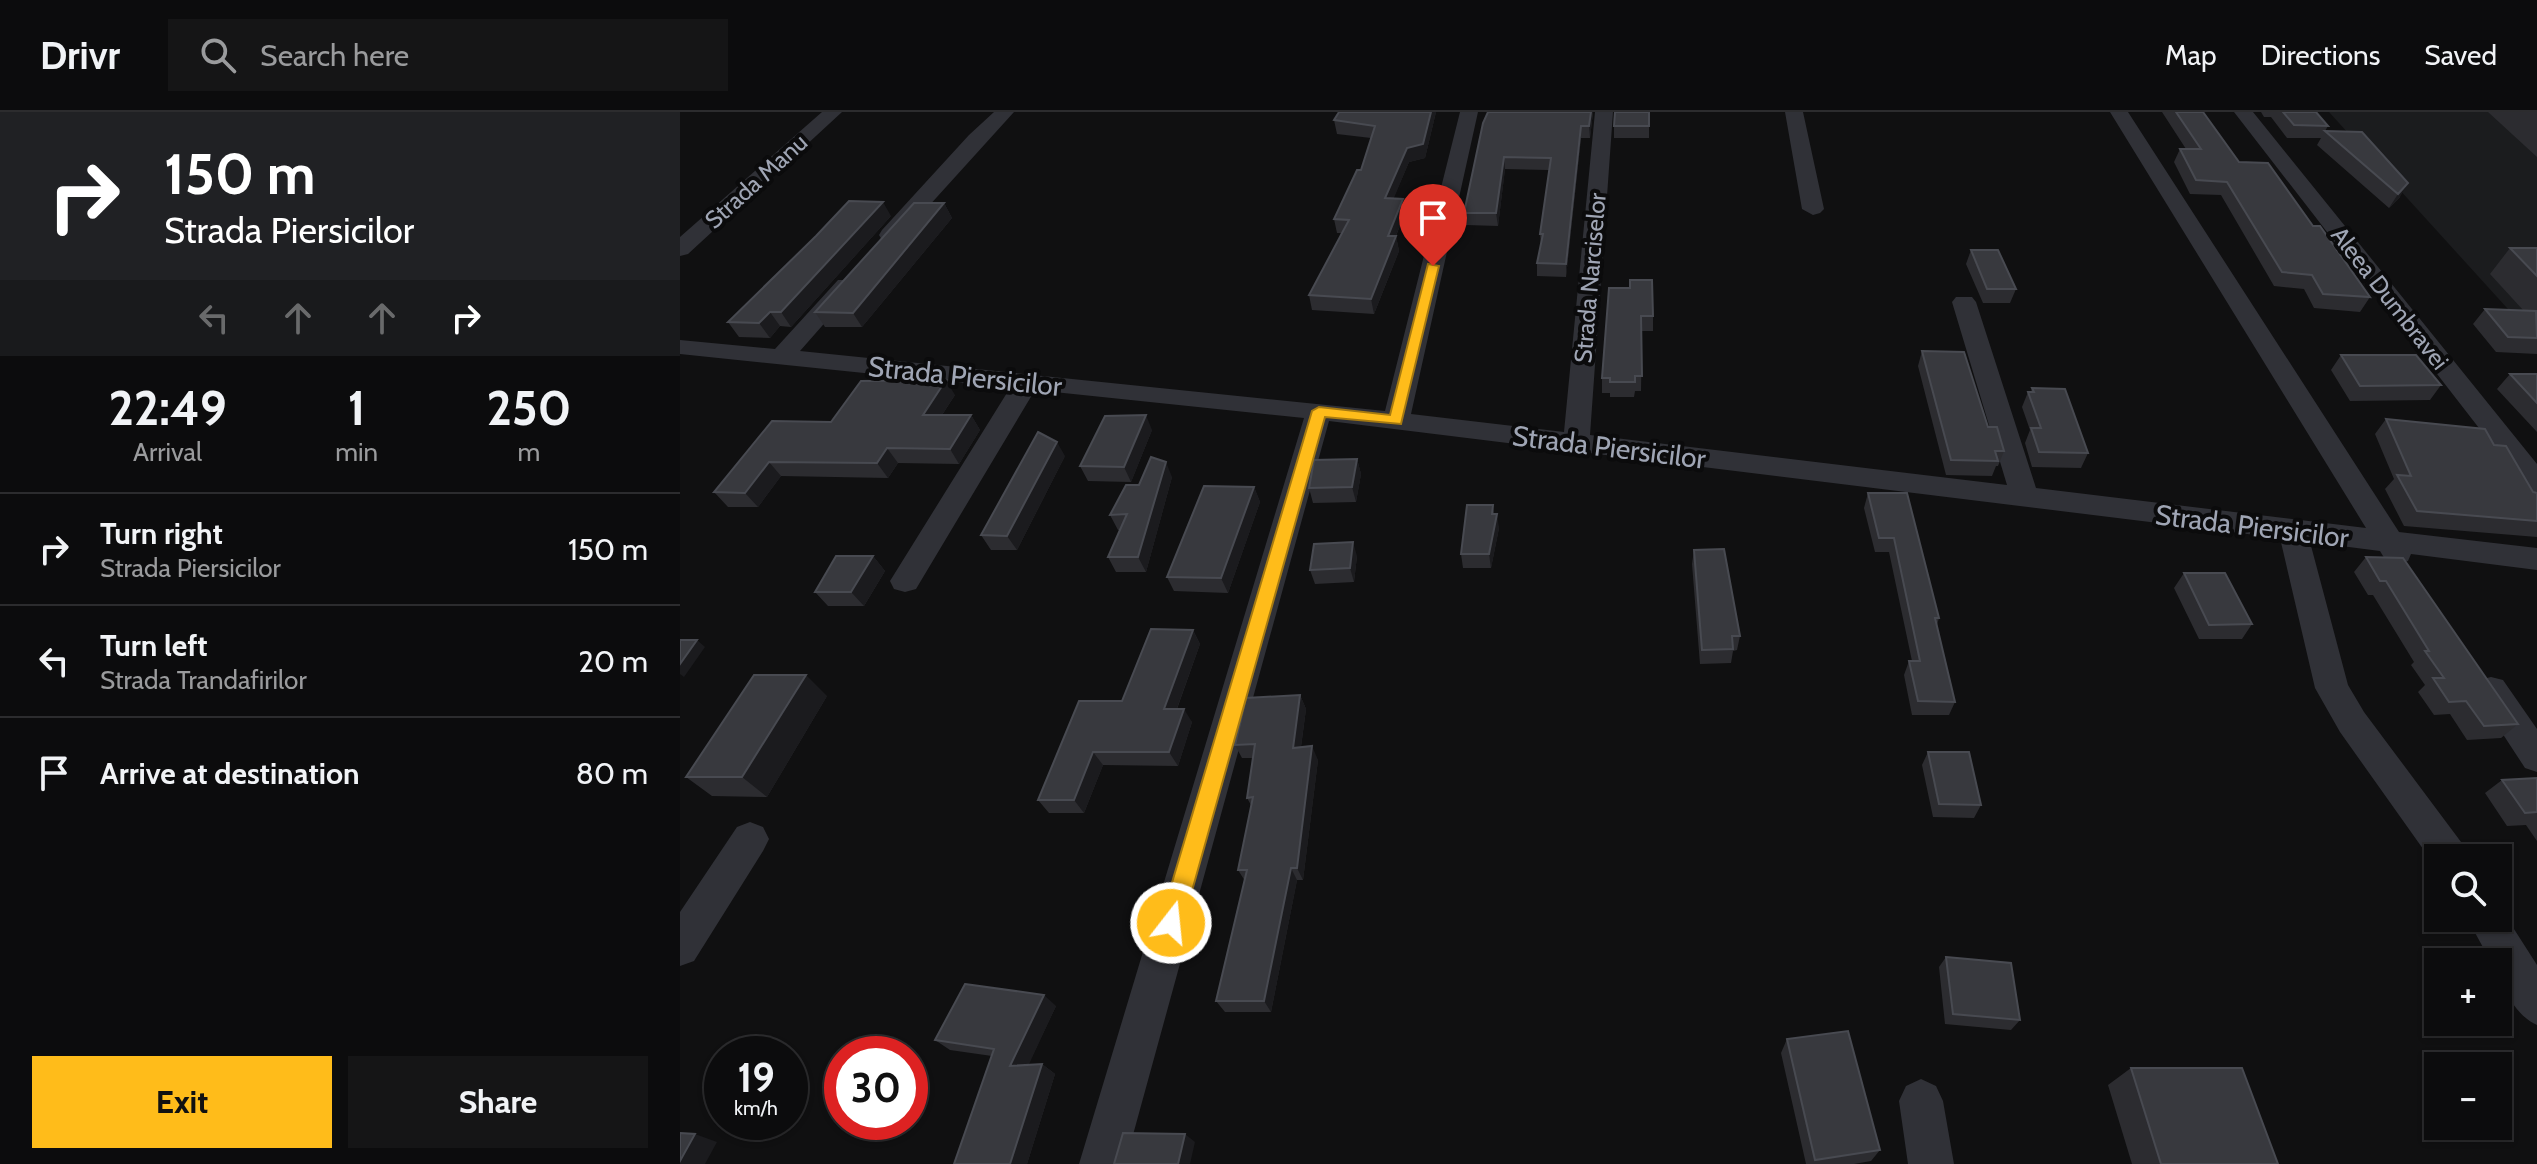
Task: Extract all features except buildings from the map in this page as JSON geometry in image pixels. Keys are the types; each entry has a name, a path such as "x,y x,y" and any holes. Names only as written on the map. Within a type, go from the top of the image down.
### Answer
{"street":[{"name":"Strada Manu","path":"680,249 833,112"},
{"path":"781,358 976,139 1005,112"},
{"path":"1396,421 1469,112"},
{"name":"Strada Narciselor","path":"1576,443 1604,112"},
{"path":"1794,112 1813,209"},
{"path":"2119,112 2416,581"},
{"name":"Aleea Dumbravei","path":"2243,112 2537,483"},
{"path":"1964,302 2025,498"},
{"name":"Strada Piersicilor","path":"680,347 1319,411 2293,532 2537,559"},
{"path":"905,581 1027,382"},
{"path":"1102,1164 1319,411"},
{"path":"2293,532 2332,688 2352,722 2441,844"},
{"path":"2476,669 2537,757"},
{"path":"680,947 750,839"},
{"path":"2495,932 2537,1004"},
{"path":"1921,1101 1931,1164"}],"shaded area":[{"path":"2329,112 2537,112 2537,341"}],"route":[{"path":"1171,923 1319,411 1396,421 1433,266"}]}
